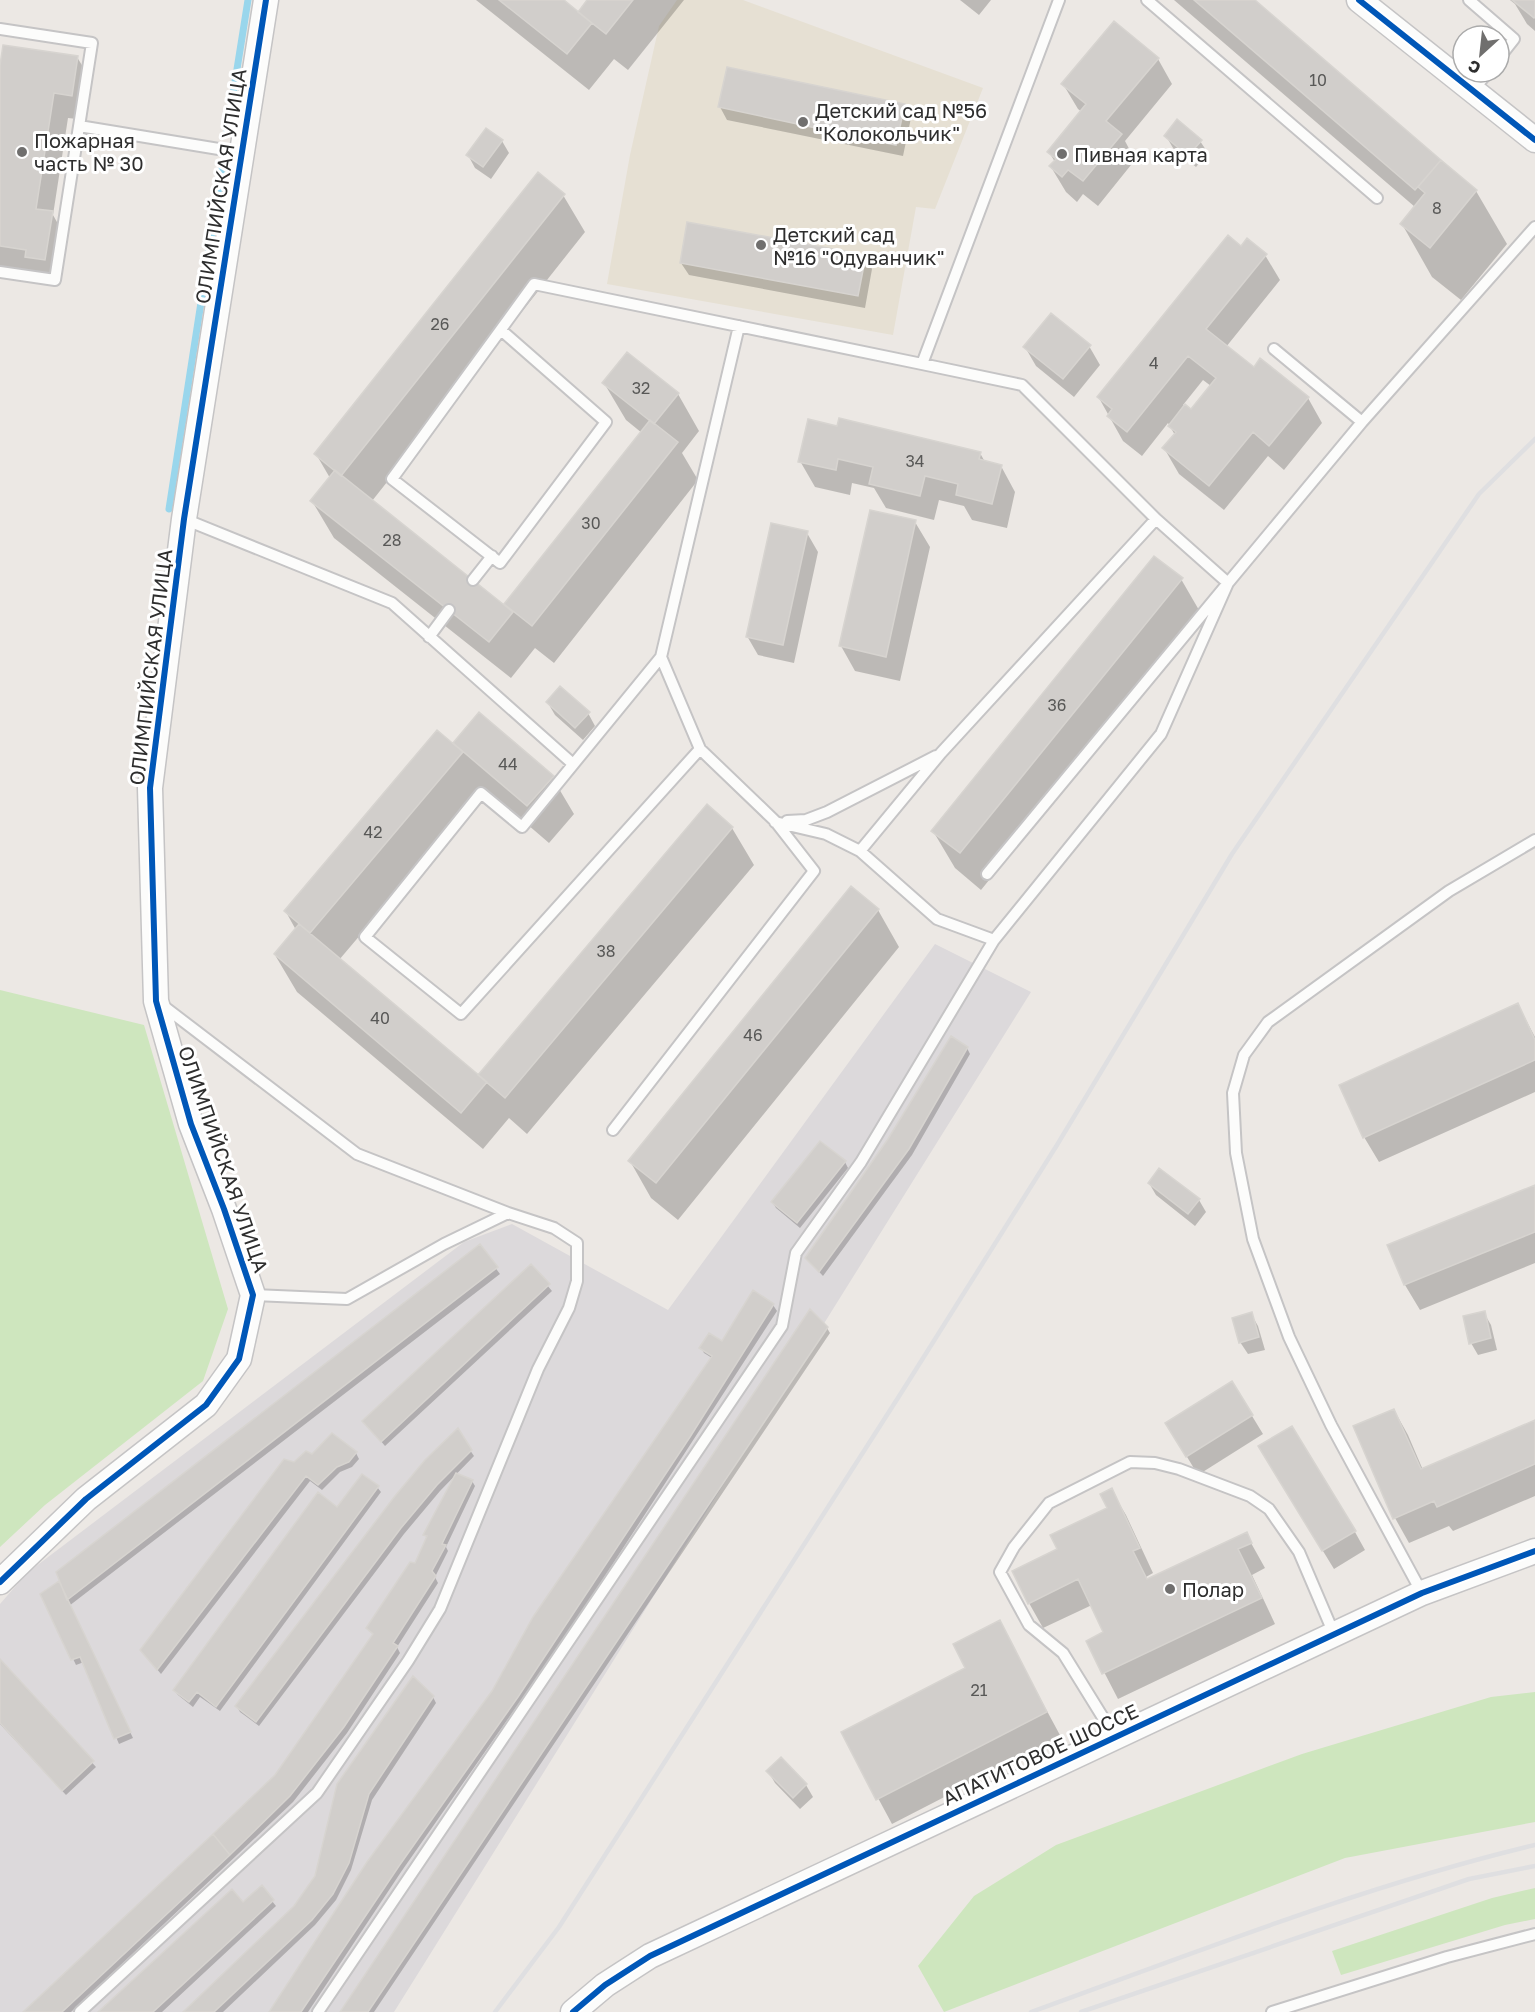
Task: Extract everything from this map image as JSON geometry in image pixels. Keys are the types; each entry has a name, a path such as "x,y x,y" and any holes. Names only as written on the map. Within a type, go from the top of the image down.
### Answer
{"street":[{"name":"ОЛИМПИЙСКАЯ УЛИЦА","path":"0,1582 86,1499 206,1405 239,1359 253,1295 224,1209 191,1124 156,1000 150,788 184,519 266,0"},
{"path":"1359,0 1451,62"},
{"path":"1482,84 1510,121 1535,140"},
{"name":"АПАТИТОВОЕ ШОССЕ","path":"573,2012 605,1985 651,1956 1422,1593 1535,1551"}],"lane":[{"path":"922,364 1059,0"},
{"path":"1147,0 1377,198"},
{"path":"1469,0 1497,24"},
{"path":"0,29 92,43 55,280 0,272"},
{"path":"79,126 243,153"},
{"path":"987,874 1362,422 1535,227"},
{"path":"501,330 606,422 500,563 392,479 534,284 1023,385 1156,519 1228,583"},
{"path":"700,749 461,1014 365,937 481,793 522,827 662,657 740,326"},
{"path":"1274,349 1362,422"},
{"path":"184,519 392,603 573,764"},
{"path":"860,851 941,753 1156,519"},
{"path":"473,580 492,556"},
{"path":"318,2012 782,1326 796,1253 861,1162 994,940 1161,734 1228,583"},
{"path":"429,637 449,610"},
{"path":"613,1130 814,871 775,822 700,749 662,657"},
{"path":"775,822 806,820 827,812 941,753"},
{"path":"775,822 826,834 860,851 937,919 994,940"},
{"path":"1422,1593 1332,1425 1289,1337 1253,1239 1236,1153 1233,1093 1244,1055 1268,1022 1449,891 1535,840"},
{"path":"80,2012 317,1792 408,1661 440,1609 537,1369 569,1308 577,1281 578,1243 554,1228 508,1213 357,1154 156,1000"},
{"path":"253,1295 347,1299 444,1244 508,1213"},
{"path":"1115,1737 1063,1653 1029,1625 1000,1572 1014,1547 1049,1503 1130,1462 1155,1463 1179,1469 1250,1496 1269,1509 1299,1551 1334,1634"},
{"path":"1272,2012 1447,1957 1535,1934"}],"shaded area":[{"path":"677,0 743,0 983,88 935,209 916,207 893,335 607,284 630,155 659,26"},
{"path":"935,944 1031,992 394,2012 0,2012 0,1604 27,1573 464,1242 512,1224 668,1310"}],"green space":[{"path":"0,990 144,1025 228,1309 203,1381 45,1505 0,1547"},
{"path":"1535,1692 1535,1822 1345,1858 944,2012 918,1966 974,1896 1056,1845 1302,1754 1491,1697"},
{"path":"1535,1888 1535,1919 1505,1925 1341,1975 1332,1951 1492,1898"}],"building":[{"path":"499,0 564,0 592,23 567,54"},
{"path":"587,0 633,0 606,34 578,12"},
{"path":"1194,0 1255,0 1441,160 1415,190"},
{"path":"1512,0 1535,0 1535,17 1534,18"},
{"path":"1114,21 1159,58 1106,121 1122,134 1083,181 1068,170 1062,177 1049,166 1056,159 1047,152 1086,104 1061,84"},
{"name":"Пожарная часть № 30","path":"3,45 78,56 72,96 54,93 36,209 53,211 45,260 25,257 26,250 0,246 0,65"},
{"path":"727,67 905,104 896,145 718,107"},
{"path":"1177,119 1202,140 1188,156 1164,136"},
{"path":"486,128 503,140 483,167 466,155"},
{"path":"1441,160 1477,190 1430,248 1400,224 1425,193 1418,187"},
{"path":"538,172 565,194 341,476 314,454"},
{"path":"687,222 866,255 858,296 680,263"},
{"path":"1228,235 1241,246 1247,238 1267,254 1206,329 1254,367 1260,358 1309,397 1269,446 1253,432 1209,486 1162,448 1176,432 1168,426 1185,404 1191,409 1216,378 1188,356 1127,432 1107,416 1112,409 1097,397"},
{"path":"1051,313 1091,345 1063,379 1023,347"},
{"path":"627,352 679,393 654,424 602,383"},
{"path":"839,418 981,452 979,459 1002,465 992,504 956,495 958,484 925,476 920,496 869,484 873,467 838,459 836,470 798,462 808,419 837,426"},
{"path":"650,420 678,442 532,626 504,604"},
{"path":"335,470 513,612 489,642 310,501"},
{"path":"870,510 916,520 886,657 839,646"},
{"path":"771,523 808,531 783,645 746,637"},
{"path":"1154,556 1183,578 960,853 931,831"},
{"path":"560,686 590,712 575,728 546,702"},
{"path":"479,712 554,776 527,806 453,743"},
{"path":"437,730 463,752 310,933 284,911"},
{"path":"707,804 733,827 505,1098 478,1075"},
{"path":"851,886 879,909 656,1183 628,1161"},
{"path":"299,924 487,1082 461,1113 274,954"},
{"path":"1518,1003 1535,1040 1535,1060 1363,1138 1339,1085"},
{"path":"951,1036 968,1047 909,1149 819,1272 805,1258 888,1139"},
{"path":"820,1141 846,1161 797,1223 771,1202"},
{"path":"1159,1168 1200,1199 1188,1214 1148,1183"},
{"path":"1535,1185 1535,1232 1404,1285 1387,1245"},
{"path":"480,1244 498,1267 67,1600 56,1572"},
{"path":"531,1264 550,1284 381,1442 362,1421"},
{"path":"753,1290 774,1304 690,1437 518,1697 399,1866 301,2012 269,2012 367,1862 492,1691 533,1617 712,1356 699,1348 709,1333 722,1341"},
{"path":"810,1309 828,1327 368,2012 340,2012"},
{"path":"1485,1311 1491,1338 1469,1344 1463,1316"},
{"path":"1252,1312 1259,1337 1239,1343 1232,1318"},
{"path":"1232,1381 1253,1415 1186,1457 1165,1423"},
{"path":"1394,1409 1421,1469 1535,1420 1535,1464 1437,1507 1434,1501 1393,1519 1353,1426"},
{"path":"1292,1426 1356,1531 1322,1551 1258,1446"},
{"path":"458,1428 472,1450 437,1485 401,1528 256,1722 235,1706 395,1496 425,1460"},
{"path":"332,1433 357,1452 349,1462 337,1467 318,1485 306,1476 157,1670 140,1650 284,1459 294,1462 306,1451 312,1454"},
{"path":"456,1473 473,1480 442,1544 446,1545 432,1571 436,1576 393,1643 398,1646 344,1727 290,1796 230,1855 213,1834 275,1775 373,1634 366,1628 410,1562 415,1563 427,1536 423,1535"},
{"path":"362,1474 379,1486 216,1707 197,1692 189,1702 173,1690 318,1492 337,1507"},
{"name":"Полар","path":"1112,1488 1140,1548 1133,1551 1147,1579 1247,1532 1252,1543 1238,1549 1262,1598 1102,1674 1086,1641 1103,1632 1078,1579 1028,1604 1012,1571 1057,1549 1050,1535 1107,1508 1100,1494"},
{"path":"59,1581 131,1732 114,1739 80,1657 71,1660 40,1594"},
{"path":"1000,1620 1047,1712 876,1800 841,1732 965,1668 953,1644"},
{"path":"0,1659 94,1761 62,1791 0,1723"},
{"path":"413,1676 434,1696 369,1794 349,1863 333,1894 312,1920 214,2012 183,2012 294,1906 315,1876 337,1784"},
{"path":"781,1757 807,1784 793,1798 766,1771"},
{"path":"213,1834 230,1855 62,2012 23,2012"},
{"path":"262,1885 274,1900 153,2012 98,2012 232,1889 243,1902"}],"waterway":[{"path":"227,132 248,0"},
{"path":"169,509 222,167"}],"railway":[{"path":"495,2012 559,1927 903,1390 1057,1145 1232,854 1479,494 1535,439"},
{"path":"1031,2012 1344,1900 1471,1861 1535,1845"},
{"path":"1081,2012 1469,1879 1535,1866"}],"cycle path":[{"path":"0,1582 86,1499 206,1405 239,1359 253,1295 224,1209 191,1124 156,1001 150,788 184,519 266,0"},
{"path":"1359,0 1535,140"},
{"path":"573,2012 605,1985 650,1956 1422,1593 1535,1551"}],"place":[{"name":"Детский сад №56 \"Колокольчик\"","path":"803,122"},
{"name":"Пожарная часть № 30","path":"22,152"},
{"name":"Пивная карта","path":"1062,154"},
{"name":"Детский сад №16 \"Одуванчик\"","path":"761,245"},
{"name":"Полар","path":"1170,1589"}]}
